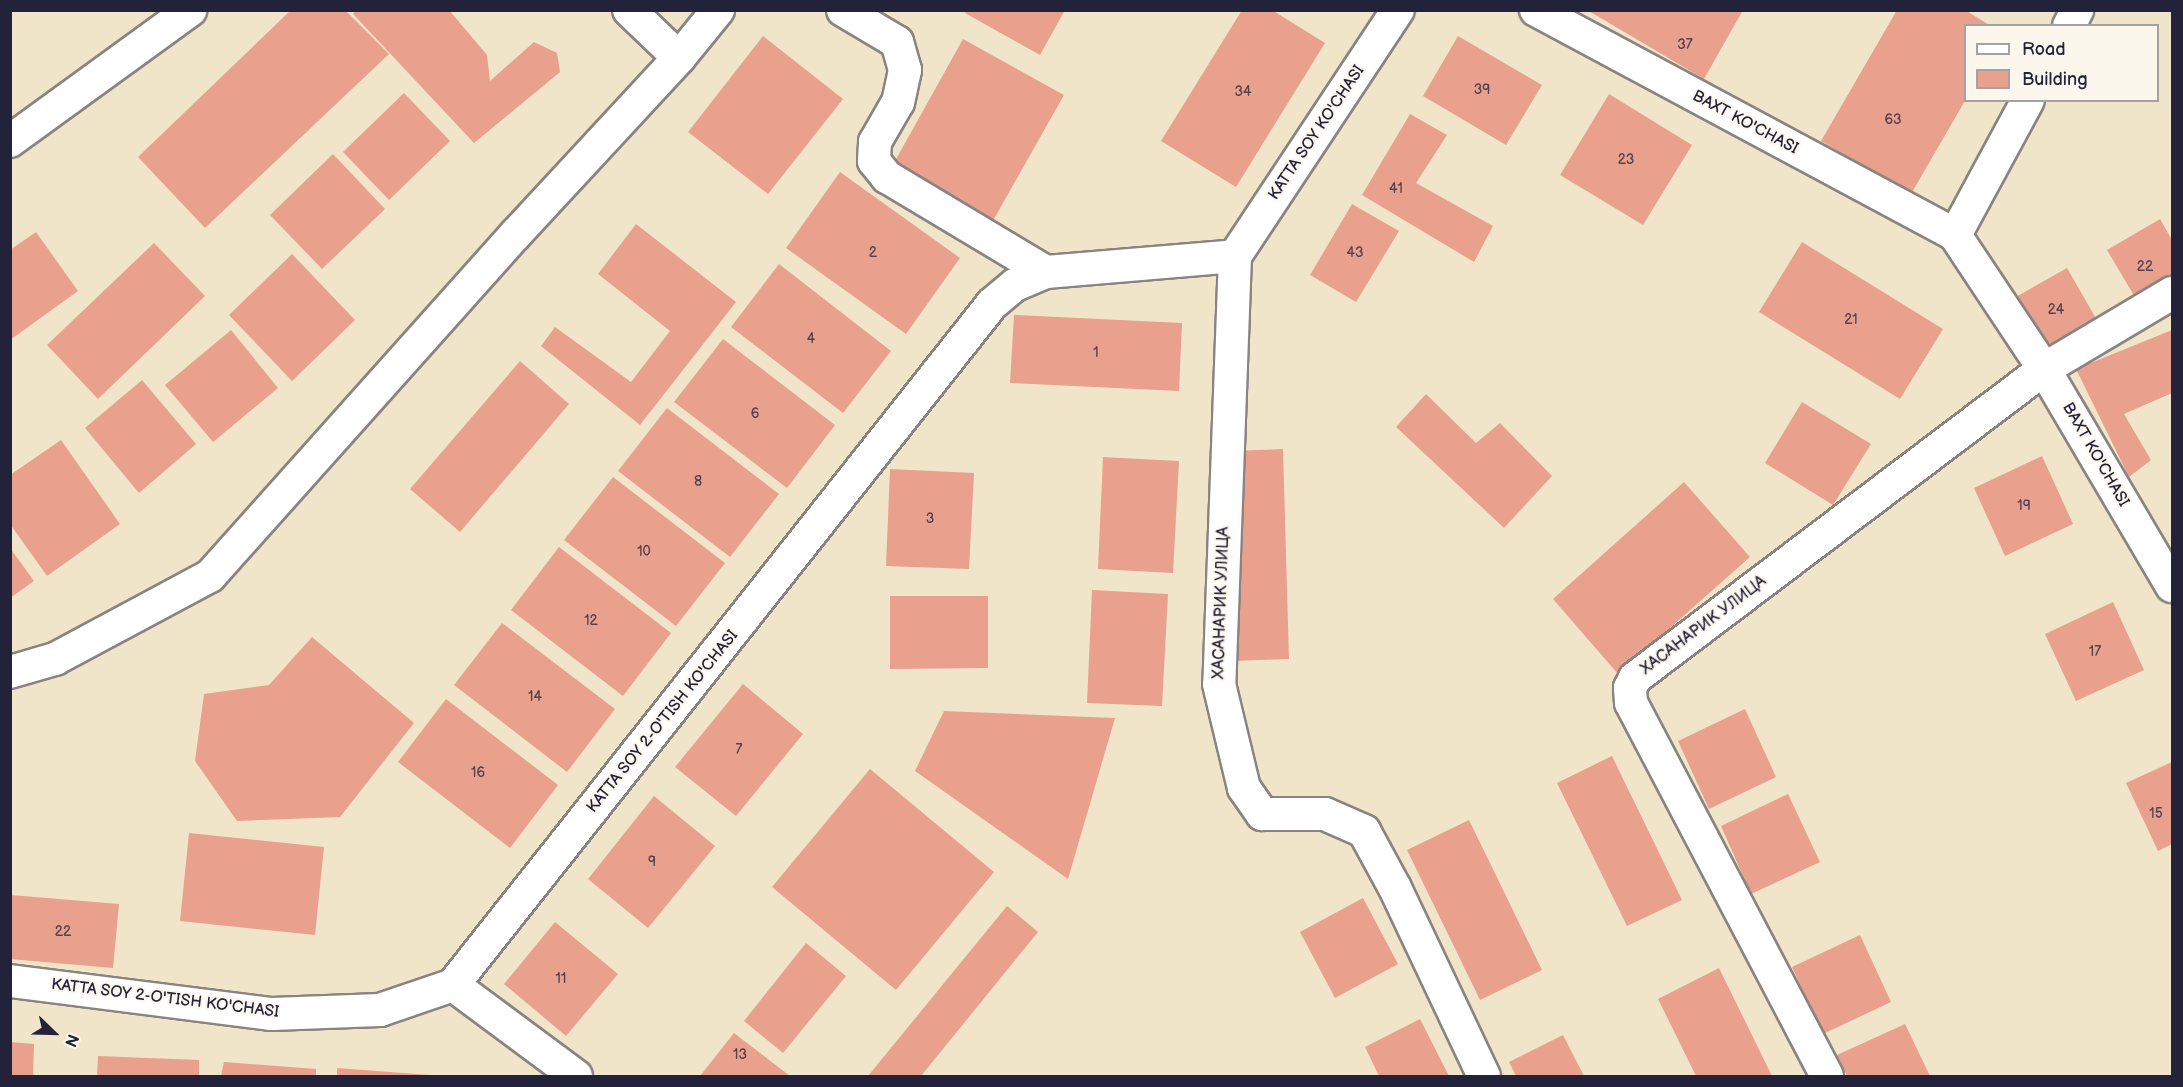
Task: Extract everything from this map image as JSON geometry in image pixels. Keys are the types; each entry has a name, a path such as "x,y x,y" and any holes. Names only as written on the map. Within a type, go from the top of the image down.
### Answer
{"street":[{"path":"10,141 190,10"},
{"path":"629,10 679,58"},
{"path":"10,672 55,659 210,576 516,234 679,58 718,10"},
{"path":"843,10 897,42 905,70 898,102 875,142 874,161 886,177 1047,272"},
{"name":"KATTA SOY KO'CHASI","path":"1235,256 1398,10"},
{"name":"BAXT KO'CHASI","path":"1536,10 1955,235 2044,369 2172,586"},
{"path":"2070,24 2077,10"},
{"path":"1955,235 2027,102"},
{"name":"KATTA SOY 2-O'TISH KO'CHASI","path":"10,981 272,1014 380,1010 453,985 992,304 1015,285 1047,272 1235,256"},
{"name":"ХАСАНАРИК УЛИЦА","path":"1235,256 1219,684 1244,788 1262,814 1325,814 1364,831 1395,888 1484,1077"},
{"name":"ХАСАНАРИК УЛИЦА","path":"1827,1077 1631,703 1630,688 1635,678 2044,369 2172,293"},
{"path":"453,985 576,1077"}],"building":[{"path":"291,10 345,10 389,54 205,228 138,157"},
{"path":"356,10 449,10 487,55 490,81 534,42 557,53 560,72 474,143 353,14"},
{"path":"967,10 1065,10 1040,55 965,13"},
{"path":"1242,10 1272,10 1325,43 1236,187 1161,141"},
{"path":"1587,10 1743,10 1704,79"},
{"path":"1897,10 1965,10 1988,24 1964,24 1964,102 1911,194 1821,141"},
{"path":"763,36 843,99 768,194 688,132"},
{"path":"1458,36 1542,85 1506,145 1423,96"},
{"path":"963,39 1064,95 990,226 890,170"},
{"path":"404,93 450,141 389,200 343,152"},
{"path":"1609,94 1692,145 1643,225 1560,175"},
{"path":"1410,114 1447,135 1416,183 1493,226 1474,262 1362,195"},
{"path":"333,154 385,209 322,269 270,215"},
{"path":"840,172 960,258 906,334 786,248"},
{"path":"1352,204 1399,231 1356,302 1310,275"},
{"path":"2160,219 2172,240 2172,285 2139,304 2107,250"},
{"path":"636,224 736,302 640,425 541,346 555,327 631,382 670,331 598,274"},
{"path":"36,232 78,291 10,340 10,250"},
{"path":"1802,242 1943,329 1900,399 1759,312"},
{"path":"154,243 205,296 98,399 47,345"},
{"path":"292,254 355,320 292,381 229,315"},
{"path":"779,264 891,351 843,413 731,327"},
{"path":"2067,268 2098,322 2045,353 2014,298"},
{"path":"1014,315 1182,323 1179,391 1010,383"},
{"path":"231,330 278,388 213,442 165,385"},
{"path":"2172,330 2172,393 2124,414 2151,460 2129,477 2076,369"},
{"path":"723,339 835,425 787,488 674,402"},
{"path":"520,361 569,404 460,532 410,489"},
{"path":"142,380 196,444 139,493 85,428"},
{"path":"1426,394 1476,443 1500,423 1552,476 1504,528 1396,427"},
{"path":"1802,402 1871,444 1833,505 1765,463"},
{"path":"667,408 779,494 730,557 618,471"},
{"path":"61,440 120,524 47,576 10,524 10,475"},
{"path":"1283,449 1289,659 1234,661 1228,451"},
{"path":"2042,456 2073,524 2005,556 1974,488"},
{"path":"1103,457 1179,461 1173,573 1098,569"},
{"path":"890,469 974,473 969,569 886,566"},
{"path":"613,477 725,563 676,626 564,540"},
{"path":"1684,482 1750,557 1618,674 1553,599"},
{"path":"559,547 671,633 623,696 511,610"},
{"path":"10,548 34,581 10,598"},
{"path":"1092,590 1168,594 1162,706 1087,703"},
{"path":"890,596 988,596 988,668 890,669"},
{"path":"2113,602 2144,670 2076,701 2045,634"},
{"path":"502,623 615,709 567,772 454,685"},
{"path":"312,637 414,723 340,817 237,821 195,761 204,694 269,685"},
{"path":"743,684 803,734 736,816 675,767"},
{"path":"446,699 558,785 510,848 398,762"},
{"path":"1745,709 1776,777 1709,809 1678,741"},
{"path":"944,711 1115,718 1068,879 915,771"},
{"path":"1612,756 1682,900 1627,926 1557,783"},
{"path":"2172,762 2172,844 2158,851 2126,783"},
{"path":"870,769 994,872 896,990 772,887"},
{"path":"1788,794 1820,862 1751,894 1721,826"},
{"path":"654,796 715,846 648,928 588,879"},
{"path":"1469,820 1542,970 1480,1000 1407,850"},
{"path":"189,833 324,847 315,935 180,921"},
{"path":"11,895 119,904 113,968 10,959"},
{"path":"1363,898 1398,964 1335,998 1300,932"},
{"path":"1007,906 1038,932 921,1076 868,1076"},
{"path":"555,922 618,974 566,1036 504,984"},
{"path":"1860,935 1891,1002 1823,1034 1792,967"},
{"path":"806,943 846,976 783,1053 744,1021"},
{"path":"1719,968 1772,1076 1696,1076 1658,999"},
{"path":"1420,1019 1449,1076 1379,1076 1365,1047"},
{"path":"1905,1024 1930,1076 1847,1076 1837,1055"},
{"path":"734,1033 790,1076 700,1076"},
{"path":"1563,1035 1584,1076 1516,1076 1509,1062"},
{"path":"10,1042 34,1044 33,1076 10,1076"},
{"path":"98,1056 199,1060 199,1076 97,1076"},
{"path":"224,1062 316,1069 316,1076 221,1076"},
{"path":"337,1068 430,1075 430,1076 337,1076"}]}
